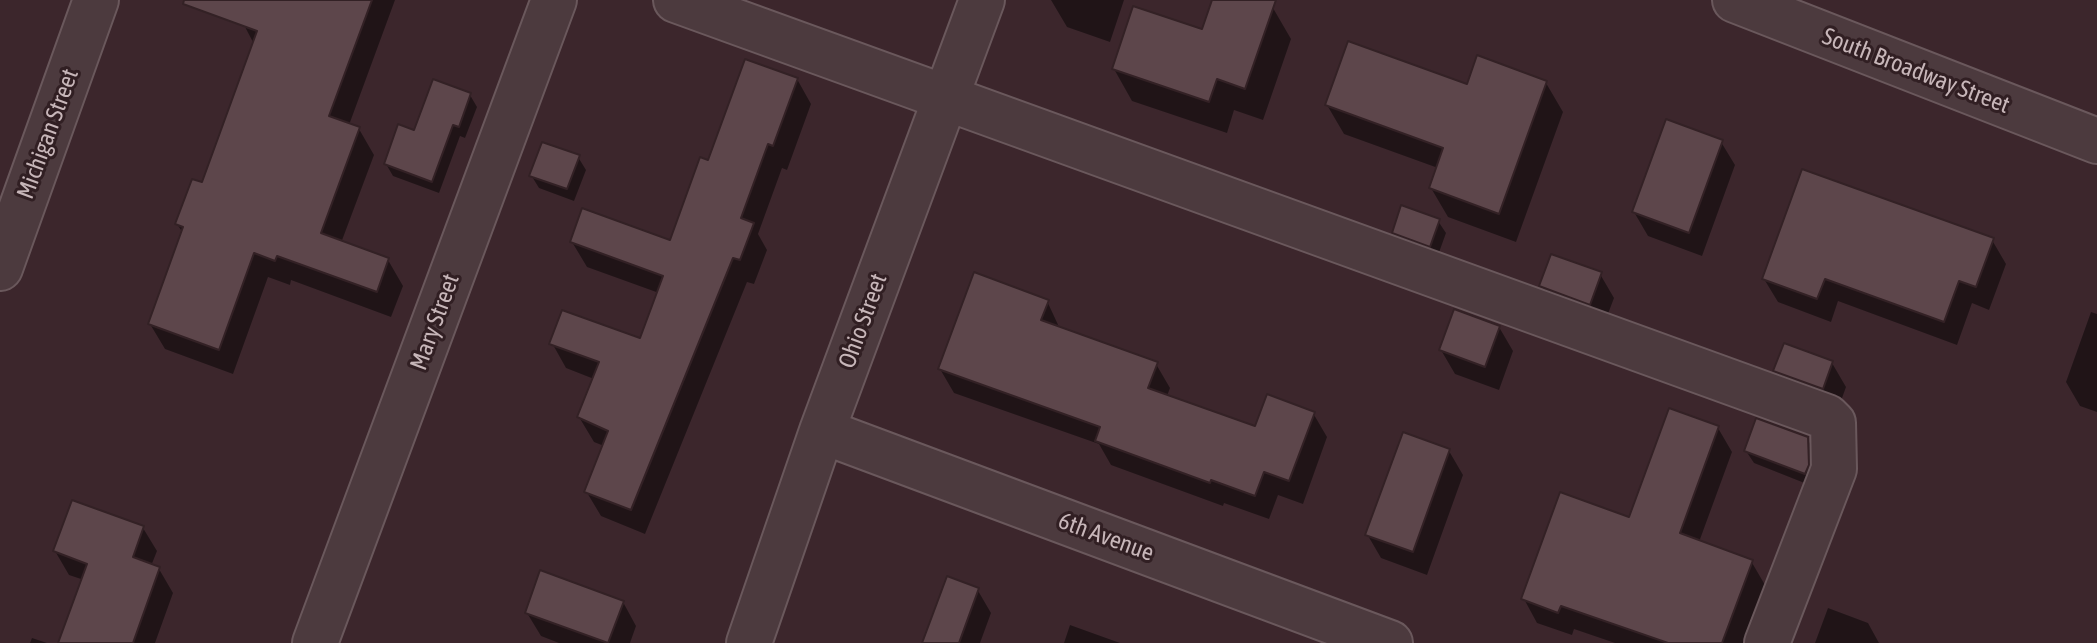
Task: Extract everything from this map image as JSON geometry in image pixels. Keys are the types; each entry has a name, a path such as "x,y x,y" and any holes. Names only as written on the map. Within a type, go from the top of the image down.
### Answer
{"street":[{"name":"Michigan Street","path":"0,268 96,0"},
{"name":"Mary Street","path":"315,643 554,0"},
{"path":"676,0 1827,417 1833,423 1834,469 1767,643"},
{"name":"Ohio Street","path":"749,643 822,431 982,0"},
{"name":"South Broadway Street","path":"1735,0 2097,141"},
{"name":"6th Avenue","path":"822,431 1390,643"}],"building":[{"path":"184,0 372,0 329,116 360,127 321,233 389,258 377,292 277,256 275,261 254,253 219,350 148,324 183,227 175,224 192,179 202,182 257,31 183,4"},
{"path":"1212,0 1276,0 1245,89 1217,79 1209,102 1112,69 1133,6 1202,29"},
{"path":"1348,41 1467,84 1477,55 1547,81 1499,214 1429,188 1443,148 1325,105"},
{"path":"745,59 798,78 773,146 768,144 741,218 754,223 740,260 733,258 631,510 584,492 608,431 577,417 599,362 549,344 562,310 640,338 663,276 570,242 582,208 670,240 700,157 708,160"},
{"path":"433,79 471,93 459,127 453,125 432,182 384,164 398,124 414,130"},
{"path":"1666,119 1723,140 1689,233 1632,212"},
{"path":"542,142 580,155 567,189 529,176"},
{"path":"1802,169 1994,238 1976,287 1959,281 1944,322 1825,279 1817,299 1762,279"},
{"path":"1401,205 1440,219 1430,247 1392,233"},
{"path":"1551,254 1602,272 1590,305 1539,286"},
{"path":"974,272 1049,300 1041,320 1158,362 1148,388 1255,426 1267,394 1315,412 1289,481 1264,472 1255,496 1211,480 1210,483 1095,441 1100,427 938,369"},
{"path":"1454,309 1500,326 1485,367 1439,350"},
{"path":"1784,343 1833,361 1823,389 1773,371"},
{"path":"1669,408 1719,426 1680,533 1753,560 1722,643 1668,643 1561,606 1558,613 1521,599 1560,492 1629,517"},
{"path":"1756,418 1808,437 1809,465 1805,474 1744,451"},
{"path":"1403,432 1450,449 1413,552 1365,535"},
{"path":"72,500 144,526 133,557 160,567 133,643 58,643 87,564 53,551"},
{"path":"540,570 624,601 608,643 525,613"},
{"path":"947,576 979,588 959,643 922,643"}]}
